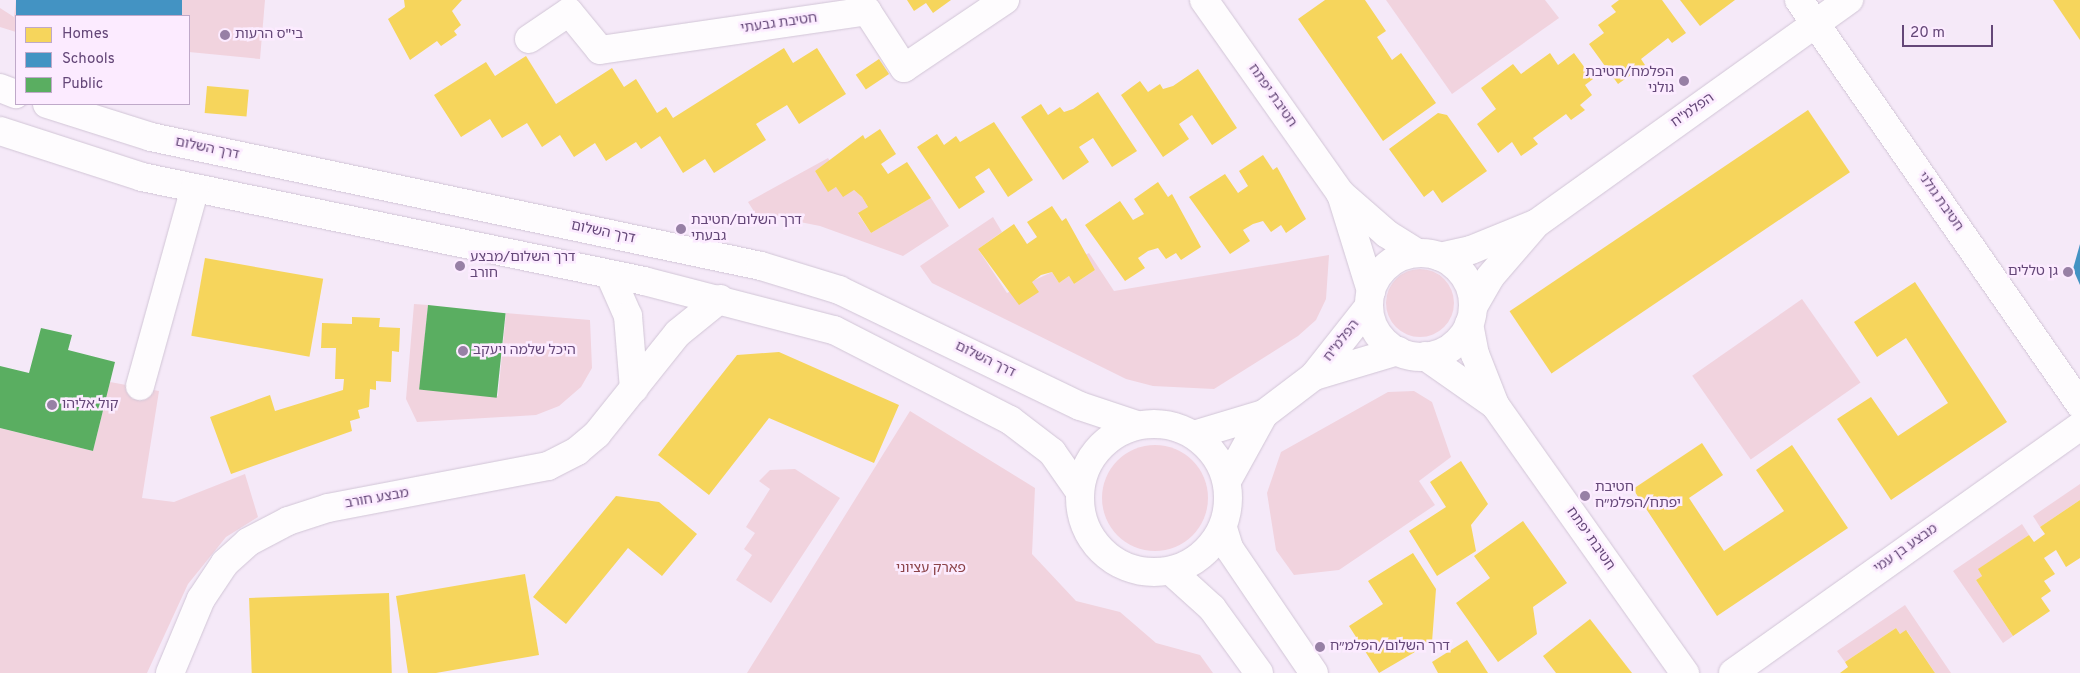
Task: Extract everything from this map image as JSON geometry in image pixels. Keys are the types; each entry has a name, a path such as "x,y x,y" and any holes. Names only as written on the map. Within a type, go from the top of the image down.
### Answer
{"street":[{"name":"חטיבת גבעתי","path":"530,40 569,12 600,50 867,11 904,68 1005,0"},
{"name":"חטיבת יפתח","path":"1204,0 1340,192 1387,234 1429,255"},
{"name":"חטיבת גולני","path":"1799,0 2080,405"},
{"name":"הפלמ\"ח","path":"1429,255 1471,250 1537,222 1849,0"},
{"path":"0,88 15,94"},
{"name":"דרך השלום","path":"50,105 151,137 762,266 839,290 1080,406 1137,425"},
{"path":"0,131 142,177 720,299 834,330 1010,420 1052,452 1080,492"},
{"path":"140,386 194,188"},
{"name":"חטיבת יפתח","path":"1340,192 1370,298"},
{"name":"הפלמ\"ח","path":"1471,315 1490,277 1537,222"},
{"path":"1429,255 1463,274 1471,315 1448,350 1425,356 1398,351 1378,334 1370,298 1387,266 1429,255"},
{"path":"610,275 628,316 634,389"},
{"name":"הפלמ\"ח","path":"1194,435 1264,414 1314,376 1370,298"},
{"name":"מבצע חורב","path":"170,673 202,599 225,563 248,542 288,521 328,508 548,466 597,434 678,333 720,299"},
{"name":"חטיבת יפתח","path":"1471,315 1475,354 1495,405 1685,673"},
{"name":"הפלמ\"ח","path":"1314,376 1398,351"},
{"name":"חטיבת יפתח","path":"1425,356 1495,405"},
{"name":"הפלמ\"ח","path":"1227,481 1264,414"},
{"path":"1160,423 1194,435 1218,458 1227,481 1229,505 1223,528 1210,548 1192,563 1171,572 1125,567 1105,555 1090,537 1081,515 1080,492 1085,469 1098,449 1115,434 1137,425 1160,423"},
{"name":"מבצע בן עמי","path":"1733,673 2080,426"},
{"path":"1223,528 1234,556 1314,673"},
{"path":"1171,572 1212,608 1259,673"}],"green space":[{"name":"בי\"ס הרעות","path":"16,0 265,0 260,59 190,52 190,15 15,15 15,32 0,27 0,8 14,17"},
{"path":"1386,0 1545,0 1559,18 1452,94"},
{"path":"828,158 830,161 815,171 828,191 836,187 854,190 862,197 868,207 858,214 871,233 931,198 949,226 903,256 820,226 755,213 748,202"},
{"path":"993,217 1002,232 978,249 1007,293 1052,272 1059,283 1069,276 1074,284 1095,270 1085,255 1089,253 1114,291 1329,255 1326,299 1316,320 1298,336 1214,389 1153,386 1126,379 932,283 920,266"},
{"path":"1413,269 1427,269 1439,274 1449,284 1454,296 1454,310 1449,322 1439,332 1427,337 1413,337 1401,332 1391,322 1386,310 1386,296 1391,284 1401,274"},
{"path":"1802,299 1861,383 1751,459 1692,376"},
{"path":"414,304 428,305 420,389 498,396 506,313 590,320 592,368 581,387 559,406 536,415 417,422 406,399"},
{"path":"110,382 159,391 142,498 174,502 245,474 258,517 226,537 188,584 147,673 0,673 0,428 93,451"},
{"path":"1414,391 1432,402 1451,457 1419,481 1435,505 1339,570 1294,575 1276,550 1267,493 1281,452 1388,392"},
{"name":"פארק עציוני","path":"910,411 1035,488 1032,554 1076,601 1120,612 1156,643 1200,655 1213,673 747,673"},
{"path":"1155,445 1175,449 1193,460 1204,478 1208,498 1204,518 1193,536 1175,547 1155,551 1135,547 1117,536 1106,518 1102,498 1106,478 1117,460 1135,449"},
{"path":"795,469 840,498 771,603 736,580 752,555 744,549 755,533 746,527 770,489 759,481 770,470"},
{"path":"2080,484 2080,500 2040,527 2033,516"},
{"path":"2022,524 2029,535 1979,569 1982,576 1976,580 2013,636 2003,643 1953,571"},
{"path":"1905,605 1951,673 1935,673 1907,631 1900,634 1896,628 1845,662 1837,651"}],"building: Homes":[{"path":"404,0 462,0 452,11 461,25 454,31 457,35 441,46 437,41 410,60 388,19 405,7"},
{"path":"907,0 951,0 933,13 926,3 914,11"},
{"path":"1325,0 1365,0 1386,31 1377,37 1392,60 1401,53 1436,103 1383,141 1298,19"},
{"path":"1619,0 1662,0 1686,33 1672,43 1668,38 1641,59 1645,65 1618,84 1589,44 1604,33 1598,25 1616,12 1611,6"},
{"path":"1680,0 1735,0 1700,26"},
{"path":"2053,0 2080,0 2080,40"},
{"path":"784,48 793,63 817,48 846,94 799,124 787,105 756,124 766,140 714,173 705,159 683,173 660,136 641,149 636,142 606,161 595,143 574,157 560,135 542,147 527,123 502,138 490,119 461,137 434,95 486,62 495,76 526,56 556,104 612,68 624,87 636,79 657,113 666,107 673,118"},
{"path":"1550,53 1558,65 1574,53 1593,79 1585,85 1592,95 1580,105 1585,110 1571,120 1566,114 1533,138 1538,144 1521,156 1512,142 1498,153 1477,124 1496,109 1481,88 1513,64 1521,74"},
{"path":"879,59 889,74 866,90 856,75"},
{"path":"1198,69 1237,128 1212,145 1192,115 1179,124 1189,139 1163,157 1121,95 1140,81 1148,92 1160,84 1163,89 1173,86"},
{"path":"207,86 249,90 246,117 205,113"},
{"path":"1098,92 1137,151 1112,167 1093,138 1079,147 1089,162 1063,180 1021,117 1041,104 1048,115 1060,107 1064,112 1073,109"},
{"path":"1808,110 1850,172 1551,373 1510,311"},
{"path":"1438,113 1447,115 1487,171 1442,203 1433,190 1424,197 1389,149"},
{"path":"994,122 1033,180 1008,197 989,168 975,177 985,192 959,209 917,147 937,134 944,145 956,136 960,142"},
{"path":"880,129 896,154 881,164 888,174 907,162 931,198 871,233 858,213 868,207 862,197 854,190 843,197 836,187 828,192 815,171 863,135 865,139"},
{"path":"1263,155 1273,170 1277,167 1306,219 1286,233 1281,225 1271,232 1263,221 1253,224 1243,230 1250,241 1230,254 1189,197 1225,174 1238,193 1248,186 1239,171"},
{"path":"1158,182 1168,197 1172,194 1201,247 1181,260 1176,253 1166,259 1158,248 1148,251 1138,258 1145,268 1125,281 1085,225 1120,201 1133,220 1144,214 1134,199"},
{"path":"1052,206 1062,221 1066,218 1095,270 1074,284 1069,276 1059,283 1052,272 1041,275 1032,282 1039,292 1019,305 978,249 1014,224 1027,244 1037,237 1027,222"},
{"path":"205,258 323,279 309,357 191,336"},
{"path":"1915,282 2007,422 1891,500 1837,419 1871,397 1898,436 1948,403 1906,338 1877,357 1854,322"},
{"path":"352,317 380,318 379,327 400,328 399,352 392,351 391,382 376,381 376,390 370,389 369,407 358,410 360,418 350,421 352,431 231,474 210,417 270,395 275,411 343,390 344,379 335,379 336,348 321,348 322,323 352,324"},
{"path":"779,352 899,405 874,463 769,418 709,495 658,455 737,355"},
{"path":"1702,443 1723,475 1689,498 1724,551 1784,511 1756,470 1792,445 1848,528 1717,616 1633,489"},
{"path":"1461,461 1488,504 1471,525 1476,551 1437,576 1409,531 1446,507 1430,482"},
{"path":"616,496 659,502 697,534 662,576 628,548 566,624 533,597"},
{"path":"2080,500 2080,558 2066,567 2056,550 2044,558 2055,574 2044,581 2051,591 2041,598 2050,611 2013,636 1976,580 1982,576 1978,569 2029,535 2034,542 2045,534 2040,527"},
{"path":"1523,521 1567,583 1533,607 1537,634 1498,662 1456,603 1490,578 1474,556"},
{"path":"1413,553 1436,589 1432,642 1379,673 1349,626 1383,604 1368,581"},
{"path":"525,574 539,655 436,673 408,673 396,596"},
{"path":"389,593 392,673 252,673 249,598"},
{"path":"1590,619 1632,673 1556,673 1543,656"},
{"path":"1896,628 1900,634 1906,630 1935,673 1840,673 1848,667 1845,662"},
{"path":"1467,640 1488,673 1438,673 1432,662"}],"building: Schools":[{"path":"16,0 182,0 182,15 16,15"},
{"path":"2080,244 2080,285 2073,269"}],"building: Public":[{"name":"היכל שלמה ויעקב","path":"428,305 506,313 497,398 419,390"},
{"name":"קול אליהו","path":"41,328 72,335 68,350 115,362 93,451 0,428 0,366 29,373"}],"place":[{"name":"בי\"ס הרעות","path":"225,35"},
{"name":"הפלמח/חטיבת גולני","path":"1684,81"},
{"name":"דרך השלום/חטיבת גבעתי","path":"681,229"},
{"name":"דרך השלום/מבצע חורב","path":"460,266"},
{"name":"גן טללים","path":"2068,272"},
{"name":"היכל שלמה ויעקב","path":"463,351"},
{"name":"קול אליהו","path":"52,405"},
{"name":"חטיבת יפתח/הפלמ״ח","path":"1585,496"},
{"name":"דרך השלום/הפלמ״ח","path":"1320,647"}]}
